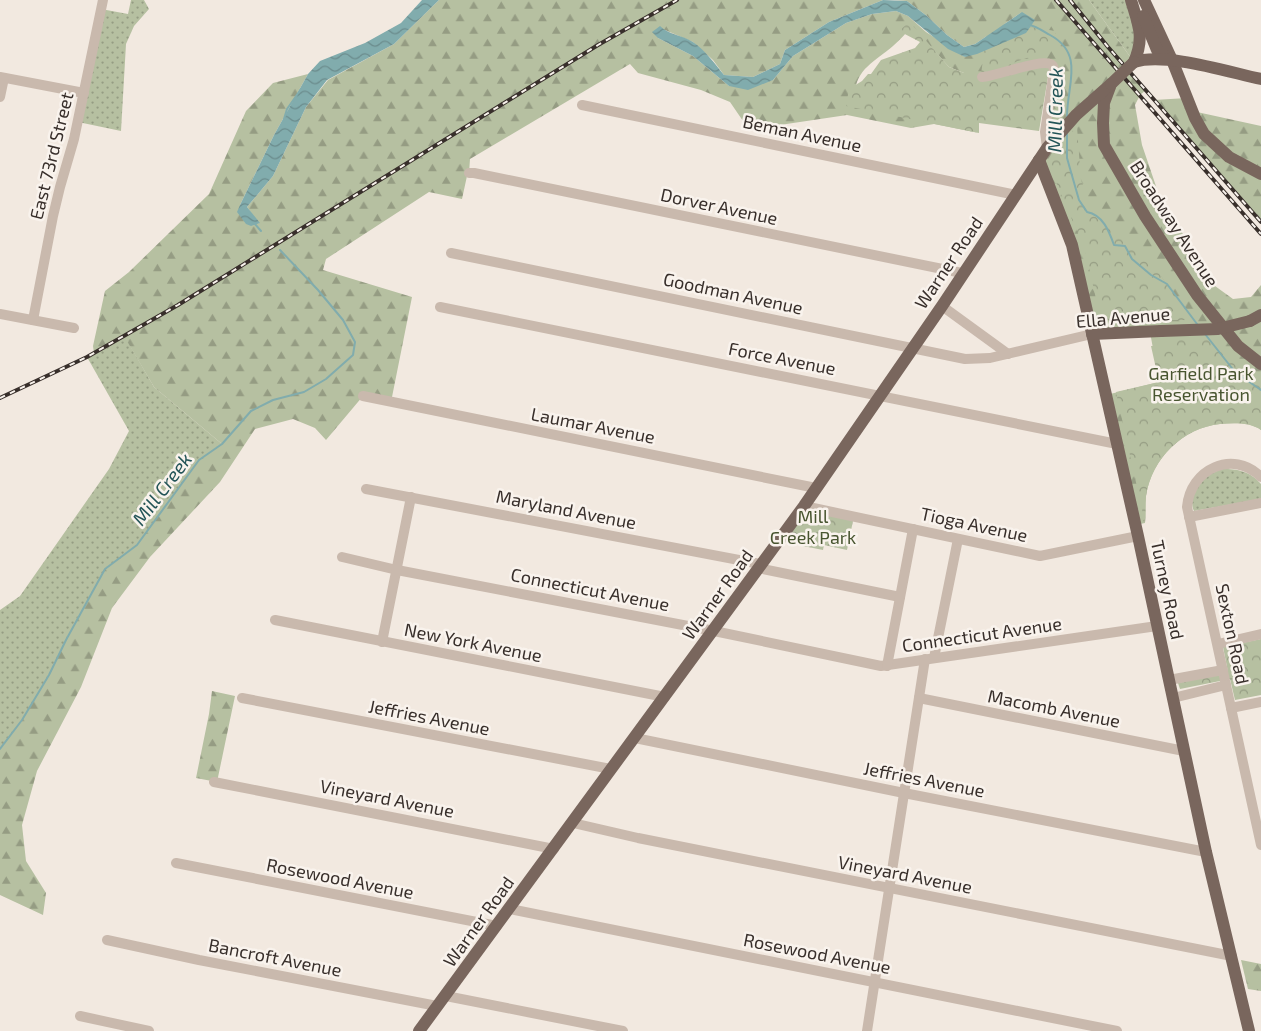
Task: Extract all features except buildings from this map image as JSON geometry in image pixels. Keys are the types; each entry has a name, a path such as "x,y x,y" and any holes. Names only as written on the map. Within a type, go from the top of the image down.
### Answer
{"main road":[{"path":"1131,0 1141,36 1139,52 1134,62"},
{"path":"1137,0 1157,50 1172,60"},
{"path":"1144,0 1172,60 1195,118 1204,134 1229,157 1261,174"},
{"path":"1134,62 1152,58 1172,60 1261,79"},
{"name":"Warner Road","path":"419,1031 636,738 804,506 942,306 962,273 1047,148 1060,131 1134,62"},
{"name":"Broadway Avenue","path":"1111,84 1104,103 1104,145 1145,216 1197,295 1238,346 1261,364"},
{"name":"Turney Road","path":"1039,160 1072,244 1170,680 1206,852 1249,1031"},
{"name":"Ella Avenue","path":"1092,334 1218,329 1256,318"}],"street":[{"name":"East 73rd Street","path":"33,320 58,194 74,139 103,0"},
{"path":"982,77 1002,74 1040,62 1049,63 1053,66 1045,132 1047,148"},
{"path":"0,96 2,78 84,93"},
{"name":"Beman Avenue","path":"582,105 1016,195"},
{"name":"Dorver Avenue","path":"469,173 962,273"},
{"name":"Goodman Avenue","path":"451,253 965,359 990,358 1008,354"},
{"path":"942,306 1008,354"},
{"name":"Force Avenue","path":"440,307 1117,444"},
{"path":"0,314 74,328"},
{"name":"Ella Avenue","path":"1008,354 1092,334"},
{"name":"Laumar Avenue","path":"363,396 816,488"},
{"name":"Sexton Road","path":"1261,477 1248,468 1238,465 1229,464 1212,468 1203,473 1191,490 1188,507 1261,845"},
{"name":"Maryland Avenue","path":"366,489 759,566 900,597"},
{"path":"382,642 411,497"},
{"path":"1190,518 1261,503"},
{"name":"Tioga Avenue","path":"804,506 1040,556 1138,536"},
{"path":"887,666 913,529"},
{"path":"867,1031 918,698 958,539"},
{"name":"Connecticut Avenue","path":"342,557 397,570 714,631 881,666 1158,626"},
{"name":"New York Avenue","path":"275,620 665,697"},
{"path":"1218,644 1261,634"},
{"path":"1170,680 1223,670"},
{"path":"1173,698 1226,685"},
{"name":"Jeffries Avenue","path":"242,698 611,770"},
{"name":"Macomb Avenue","path":"918,698 1184,751"},
{"path":"1231,708 1261,702"},
{"name":"Jeffries Avenue","path":"636,738 1206,852"},
{"name":"Vineyard Avenue","path":"214,782 554,848"},
{"name":"Vineyard Avenue","path":"573,823 609,832 1232,956"},
{"name":"Rosewood Avenue","path":"176,863 497,926"},
{"name":"Rosewood Avenue","path":"510,909 1118,1031"},
{"name":"Bancroft Avenue","path":"108,940 199,960 438,1006"},
{"path":"446,996 623,1031"},
{"path":"80,1016 149,1031"}],"green space":[{"path":"131,0 144,0 149,9 134,26 126,44 121,131 78,122 101,9 128,14"},
{"path":"439,0 883,0 829,22 785,50 780,64 753,77 724,75 713,60 693,42 665,30 658,38 693,56 729,86 773,80 793,56 846,23 872,14 896,11 908,16 926,32 965,57 1022,12 975,44 964,47 907,1 894,0 1089,0 1134,62 1127,69 1146,90 1140,95 1135,105 1142,145 1159,195 1215,286 1233,299 1251,297 1261,285 1261,430 1247,424 1220,424 1194,432 1171,447 1155,469 1149,482 1146,496 1145,523 1135,525 1106,395 1159,382 1150,332 1092,334 1072,245 1039,160 1047,148 1054,70 994,76 964,75 964,73 949,67 912,26 896,44 868,66 859,78 855,95 979,133 934,124 911,128 847,115 773,126 743,121 730,102 701,90 638,73 630,64 470,159 469,173 462,199 429,192 326,259 323,270 412,297 391,402 363,396 326,440 315,428 293,419 255,429 220,482 150,557 112,608 81,687 37,771 22,825 26,861 46,893 43,915 0,895 0,749 22,720 49,675 105,569 137,545 199,460 222,444 154,387 124,336 94,353 93,346 105,291 129,272 209,194 246,111 273,83 308,74 274,135 240,205 259,224 247,207 273,176 306,107 328,80 394,44"},
{"path":"1089,0 1131,0 1138,23 1134,62"},
{"path":"987,21 1056,31 1053,49 981,74 988,24 983,25"},
{"path":"908,23 914,27 949,67 964,73 995,78 1051,59 1039,131 979,123 979,133 846,106 849,89 862,81 868,74 871,74 881,60 915,48 920,42 899,31"},
{"path":"1187,98 1197,112 1261,126 1261,222 1154,100"},
{"name":"Garfield Park Reservation","path":"1077,127 1081,180 1088,200 1109,218 1155,266 1189,320 1101,321 1085,250 1047,161 1057,145"},
{"path":"124,335 154,387 222,444 199,460 137,545 105,569 49,675 22,720 0,749 0,610 20,596 109,469 129,431 87,357"},
{"name":"Garfield Park Reservation","path":"1211,337 1248,372 1261,381 1261,430 1247,424 1220,424 1194,432 1171,447 1155,469 1149,482 1146,496 1145,523 1116,392 1159,382 1151,346 1162,346 1171,338"},
{"path":"1222,469 1238,470 1253,476 1261,484 1261,499 1194,511 1192,502 1197,487 1207,476"},
{"name":"Mill Creek Park","path":"804,506 854,516 847,550 824,545 823,550 778,541"},
{"path":"1261,639 1261,695 1235,700 1230,679 1180,689 1178,683 1228,672 1223,647"},
{"path":"212,691 235,696 217,782 196,778"},
{"path":"1241,960 1261,964 1261,991 1248,989"}],"water":[{"path":"422,0 439,0 394,44 327,80 306,107 273,176 247,207 260,223 251,226 246,224 237,212 274,135 308,74 320,61 365,43 401,23"},
{"path":"883,0 907,1 964,47 975,44 1022,12 1035,20 1026,33 977,54 965,57 948,49 908,16 896,11 872,14 846,23 793,56 773,80 748,90 729,86 693,56 658,38 652,32 660,26 693,42 706,53 724,75 753,77 780,64 785,50 829,22"}],"waterway":[{"name":"Mill Creek","path":"1029,25 1050,35 1061,43 1067,51 1072,71 1067,116"},
{"name":"Mill Creek","path":"284,119 287,109 301,89"},
{"name":"Mill Creek","path":"1067,134 1067,158 1079,200 1087,212 1101,220 1114,245 1125,246 1132,259 1151,275 1167,284 1197,324"},
{"name":"Mill Creek","path":"254,223 261,231"},
{"name":"Mill Creek","path":"0,749 22,720 49,675 105,569 137,545 199,460 222,444 251,411 273,400 304,392 326,379 353,355 355,342 343,320 280,250"},
{"name":"Mill Creek","path":"1205,334 1235,372 1261,390"}],"railway":[{"path":"0,398 87,357 178,305 598,45 677,0"},
{"path":"1056,0 1261,234"},
{"path":"1070,0 1108,47 1261,222"}]}
